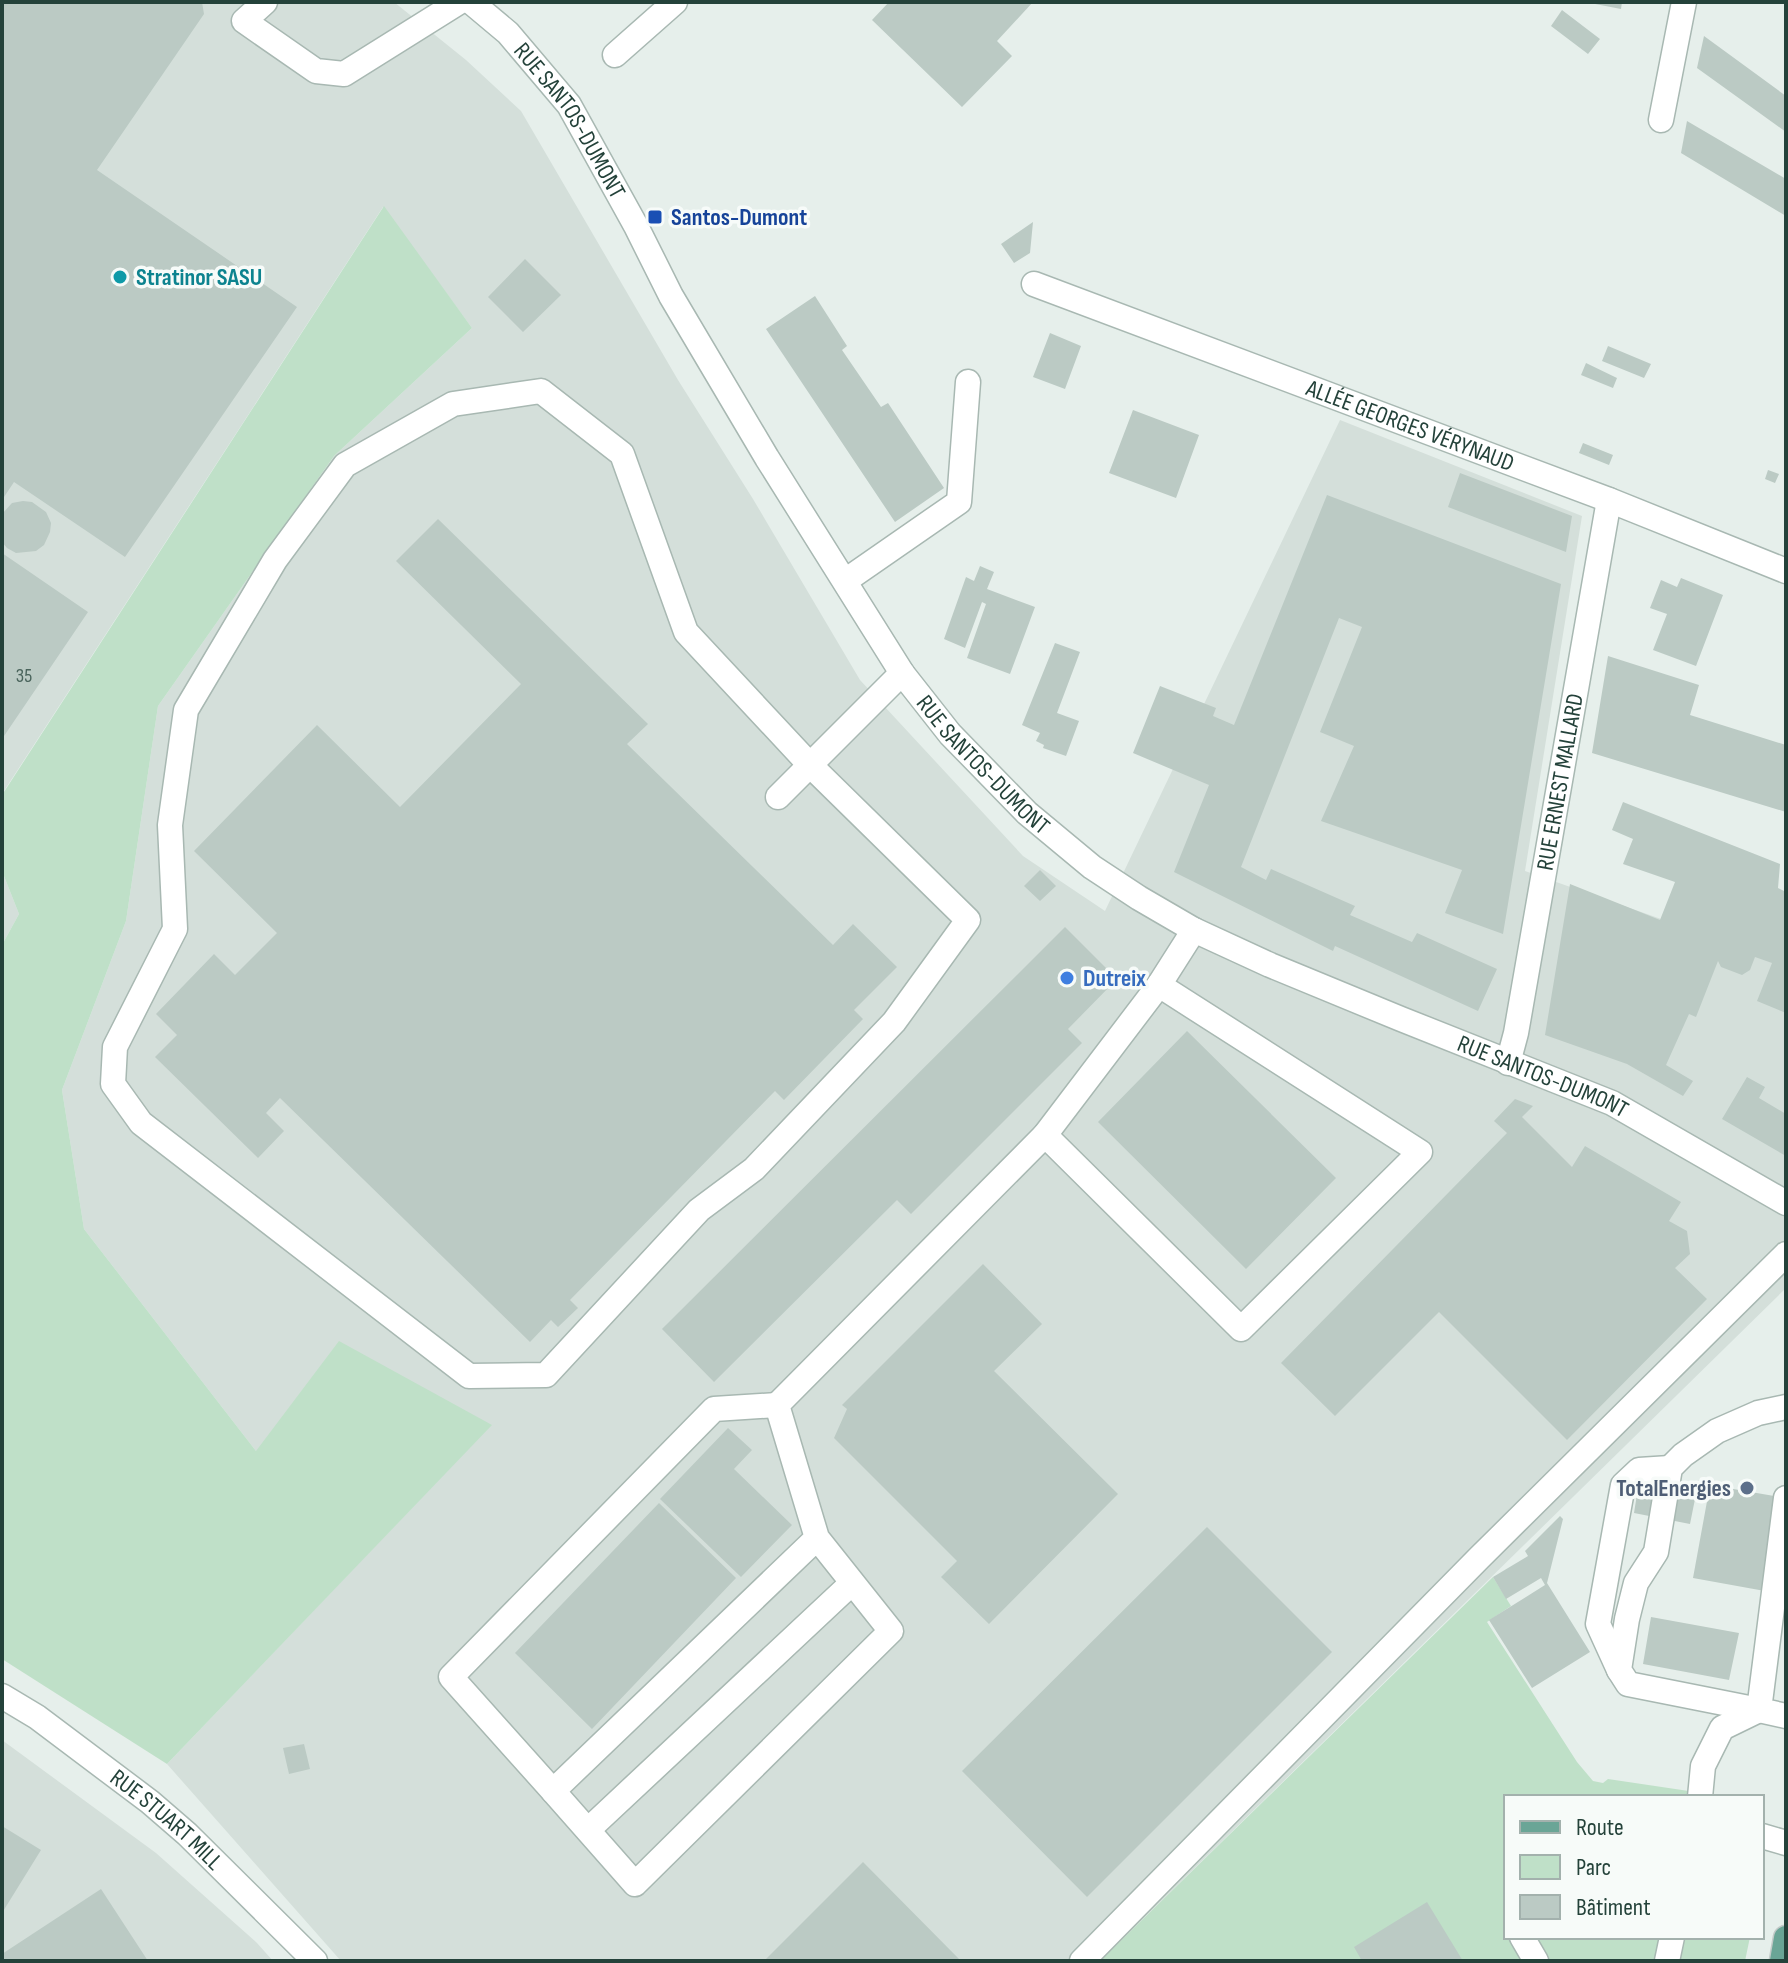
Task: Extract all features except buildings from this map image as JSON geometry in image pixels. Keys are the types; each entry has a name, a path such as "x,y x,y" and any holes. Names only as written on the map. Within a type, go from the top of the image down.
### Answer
{"main road":[{"path":"1782,1961 1786,1938"}],"street":[{"path":"265,2 244,21 316,71 344,74 459,2"},
{"name":"RUE SANTOS-DUMONT","path":"471,2 508,33 569,105 671,296 767,458 902,673 950,734 1027,813 1092,867 1194,930 1284,971 1612,1103 1786,1203"},
{"path":"615,55 675,2"},
{"path":"1661,120 1684,2"},
{"name":"ALLÉE GEORGES VÉRYNAUD","path":"1034,284 1609,500 1786,571"},
{"path":"845,581 959,502 968,382"},
{"path":"541,391 622,454 686,632 810,765 968,920 894,1022 754,1169 699,1210 546,1375 469,1376 141,1123 113,1084 115,1047 175,929 170,825 186,710 275,560 345,465 453,404 541,391"},
{"name":"RUE ERNEST MALLARD","path":"1508,1063 1516,1033 1609,500"},
{"path":"778,797 902,673"},
{"path":"777,1405 817,1538 891,1631 635,1884 451,1677 714,1409 777,1405 1045,1135 1159,985 1194,930"},
{"path":"1045,1135 1241,1329 1420,1152 1159,985"},
{"path":"1082,1961 1479,1558 1786,1254"},
{"path":"1619,1670 1636,1583 1656,1552 1670,1468 1717,1431 1758,1413 1786,1407"},
{"path":"1670,1468 1639,1470 1623,1485 1598,1624 1619,1670 1628,1684 1786,1716"},
{"path":"1759,1710 1786,1498"},
{"path":"553,1791 817,1538"},
{"path":"588,1830 852,1583"},
{"name":"RUE STUART MILL","path":"2,1696 37,1717 150,1802 187,1834 315,1961"},
{"path":"1700,1795 1703,1766 1722,1728 1759,1710"},
{"path":"1764,1837 1786,1843"},
{"path":"1523,1939 1536,1961"},
{"path":"1667,1961 1672,1939"}],"shaded area":[{"path":"2,2 394,2 466,60 521,111 678,380 860,680 1023,856 1105,911 1340,420 1582,516 1525,871 1786,963 1786,1288 1100,1961 341,1961 167,1764 491,1425 256,1451 84,1229 62,1090 126,921 158,706 334,456 472,328 383,207 2,794"},
{"path":"2,871 19,914 2,945"},
{"path":"2,1740 156,1853 273,1961 2,1961"}],"green space":[{"path":"384,206 472,328 334,456 158,706 126,921 62,1090 84,1229 256,1451 339,1341 492,1425 167,1764 2,1659 2,945 19,914 2,871 2,795"},
{"path":"1493,1577 1511,1606 1487,1622 1577,1762 1593,1781 1603,1783 1608,1779 1716,1795 1504,1795 1504,1939 1750,1939 1745,1961 1100,1961"}],"place":[{"name":"Santos-Dumont","path":"655,217"},
{"name":"Stratinor SASU","path":"120,277"},
{"name":"Dutreix","path":"1067,978"},
{"name":"TotalEnergies","path":"1747,1488"}]}
